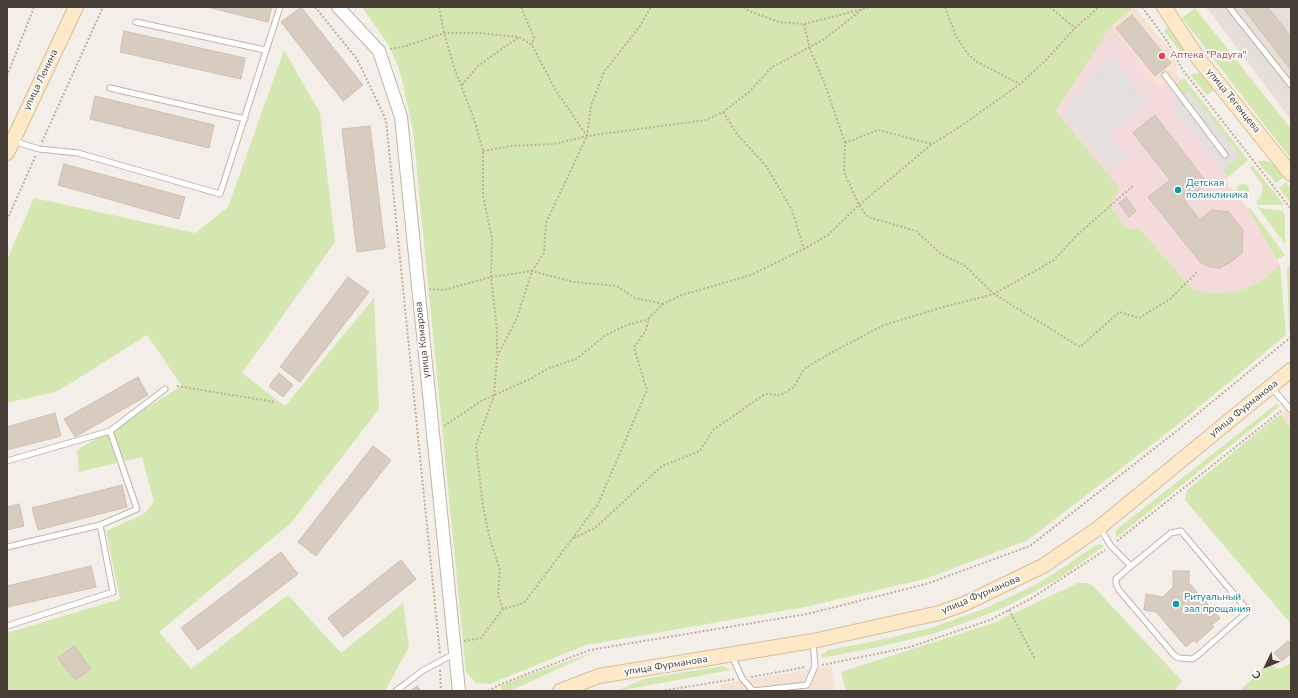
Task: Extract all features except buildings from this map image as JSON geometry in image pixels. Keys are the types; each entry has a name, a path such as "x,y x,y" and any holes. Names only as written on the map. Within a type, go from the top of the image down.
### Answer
{"main road":[{"name":"улица Ленина","path":"9,144 76,7"},
{"name":"улица Тегенцева","path":"1164,7 1198,58 1291,174"},
{"name":"улица Фурманова","path":"560,691 599,676 813,641 939,613 964,604 1043,566 1100,527 1291,370"}],"street":[{"name":"улица Комарова","path":"338,7 379,51 401,117 459,691"}],"lane":[{"path":"9,144 78,153 220,194 280,7"},
{"path":"1229,7 1291,85"},
{"path":"136,22 266,50"},
{"path":"1165,75 1226,156"},
{"path":"110,88 245,119"},
{"path":"1270,386 1291,410"},
{"path":"7,461 110,430 165,389"},
{"path":"7,547 100,525 137,509 110,430"},
{"path":"7,626 113,592 100,525"},
{"path":"1100,527 1111,546 1131,566"},
{"path":"1181,531 1248,611 1197,656 1192,659 1179,658 1174,655 1116,584 1116,579 1120,574 1131,566 1171,533 1181,531"},
{"path":"732,655 742,678 753,691 807,684 815,666 813,641"},
{"path":"396,691 422,670 454,648"}],"path":[{"path":"7,76 34,7"},
{"path":"7,220 103,7"},
{"path":"315,7 356,58 386,120 440,652"},
{"path":"439,7 444,33 454,67 462,85 483,151 483,196 492,238 491,278 497,330 497,357 494,396 476,445 483,507 490,539 500,570 498,595 503,609"},
{"path":"521,7 534,38 532,45"},
{"path":"497,357 517,318 532,271 544,253 546,223 587,136 591,106 604,72 640,26 651,7"},
{"path":"744,7 749,11 779,22 804,24 871,7"},
{"path":"945,7 956,36 967,53 977,62 1020,84"},
{"path":"1050,7 1075,28"},
{"path":"433,433 481,401 532,378 549,368 576,359 606,336 626,325 649,318 663,304 682,296 751,275 804,249 828,235 860,205 932,144 961,126 1020,84 1046,60 1075,28 1099,7"},
{"path":"1142,7 1167,41 1182,69 1291,208"},
{"path":"483,151 511,146 554,144 587,136 706,120 723,112 749,92 772,67 810,49 864,8"},
{"path":"804,24 810,49 826,87 845,143 844,172 860,205 868,217 916,232 941,254 964,265 994,294 1080,347 1119,312 1139,318 1170,299 1197,272"},
{"path":"379,51 406,46 444,33 479,33 519,37 532,45 555,89 587,136"},
{"path":"462,85 478,66 519,37"},
{"path":"723,112 737,134 766,166 788,203 792,210 804,249"},
{"path":"845,143 878,130 932,144"},
{"path":"572,539 595,528 662,466 700,451 713,430 765,394 781,394 794,387 804,369 829,354 884,325 994,294 1054,260 1088,225 1134,185"},
{"path":"418,289 444,290 491,278 532,271 574,282 617,286 635,298 663,304"},
{"path":"454,648 481,638 503,609 524,603 598,504 647,390 634,348 646,330 649,318"},
{"path":"488,691 501,684 590,650 807,614 926,584 1030,546 1178,430 1291,336"},
{"path":"177,386 275,402"},
{"path":"1009,610 1035,659"}],"shaded area":[{"path":"1135,7 1175,57 1178,76 1161,89 1111,26"},
{"path":"1206,7 1291,7 1291,120"},
{"path":"1217,7 1225,7 1291,92 1291,98"},
{"path":"1111,26 1161,89 1178,76 1240,156 1223,170 1228,177 1225,181 1248,208 1280,265 1259,282 1235,292 1209,293 1192,289 1140,229 1126,228 1110,205 1056,111"},
{"path":"1109,56 1146,101 1115,128 1112,134 1112,141 1126,158 1110,170 1064,113"},
{"path":"1189,90 1240,156 1223,170 1171,105"},
{"path":"1291,408 1291,428 1280,414"},
{"path":"831,666 835,691 722,691 721,684"}],"green space":[{"path":"362,7 1134,7 1111,26 1056,111 1120,189 1110,205 1126,228 1140,229 1192,289 1209,293 1235,292 1259,282 1280,265 1286,335 1176,426 1028,540 925,579 805,607 586,645 490,684 476,683 466,672 413,130 401,75 390,47"},
{"path":"1195,8 1291,129 1291,159 1182,18"},
{"path":"1169,27 1183,48 1185,57 1181,62 1181,53 1164,31"},
{"path":"284,50 320,113 335,242 242,373 285,406 374,298 379,409 291,523 159,632 191,669 288,595 341,653 403,603 409,647 385,691 7,691 7,633 120,599 106,531 144,514 154,502 142,457 79,472 77,450 182,386 147,335 58,391 7,403 7,260 34,198 195,233 228,207"},
{"path":"1199,73 1209,79 1216,88 1207,95 1190,75"},
{"path":"1184,78 1248,160 1228,177 1223,170 1240,156 1189,91 1179,98 1175,92 1176,85"},
{"path":"1257,161 1268,161 1277,167 1284,177 1276,183"},
{"path":"1253,166 1284,205 1258,205 1256,201 1260,199 1263,189 1262,184 1250,168"},
{"path":"1286,182 1291,189 1291,203 1279,188"},
{"path":"1241,184 1245,184 1249,190 1245,196 1241,196 1237,192 1237,188"},
{"path":"1250,208 1285,255 1277,260 1248,209"},
{"path":"1258,208 1283,211 1285,216 1285,244"},
{"path":"1291,264 1291,330 1289,332 1287,267"},
{"path":"1276,404 1280,406 1116,538 1116,530"},
{"path":"1280,414 1291,428 1291,624 1185,500 1187,490"},
{"path":"1101,544 1104,546 1058,579 1013,603 988,614 936,633 878,647 822,658 821,655 828,650 876,641 934,627 986,608 1033,586 1096,545"},
{"path":"1078,583 1087,583 1093,586 1182,681 1174,691 846,691 841,672 993,623"},
{"path":"597,651 510,691 502,691 500,685"},
{"path":"1291,663 1291,691 1239,691 1268,664 1279,669"},
{"path":"723,666 731,670 617,691 643,679"}],"place":[{"name":"Аптека \"Радуга\"","path":"1162,56"},
{"name":"Детская поликлиника","path":"1178,190"},
{"name":"Ритуальный зал прощания","path":"1176,604"}]}
